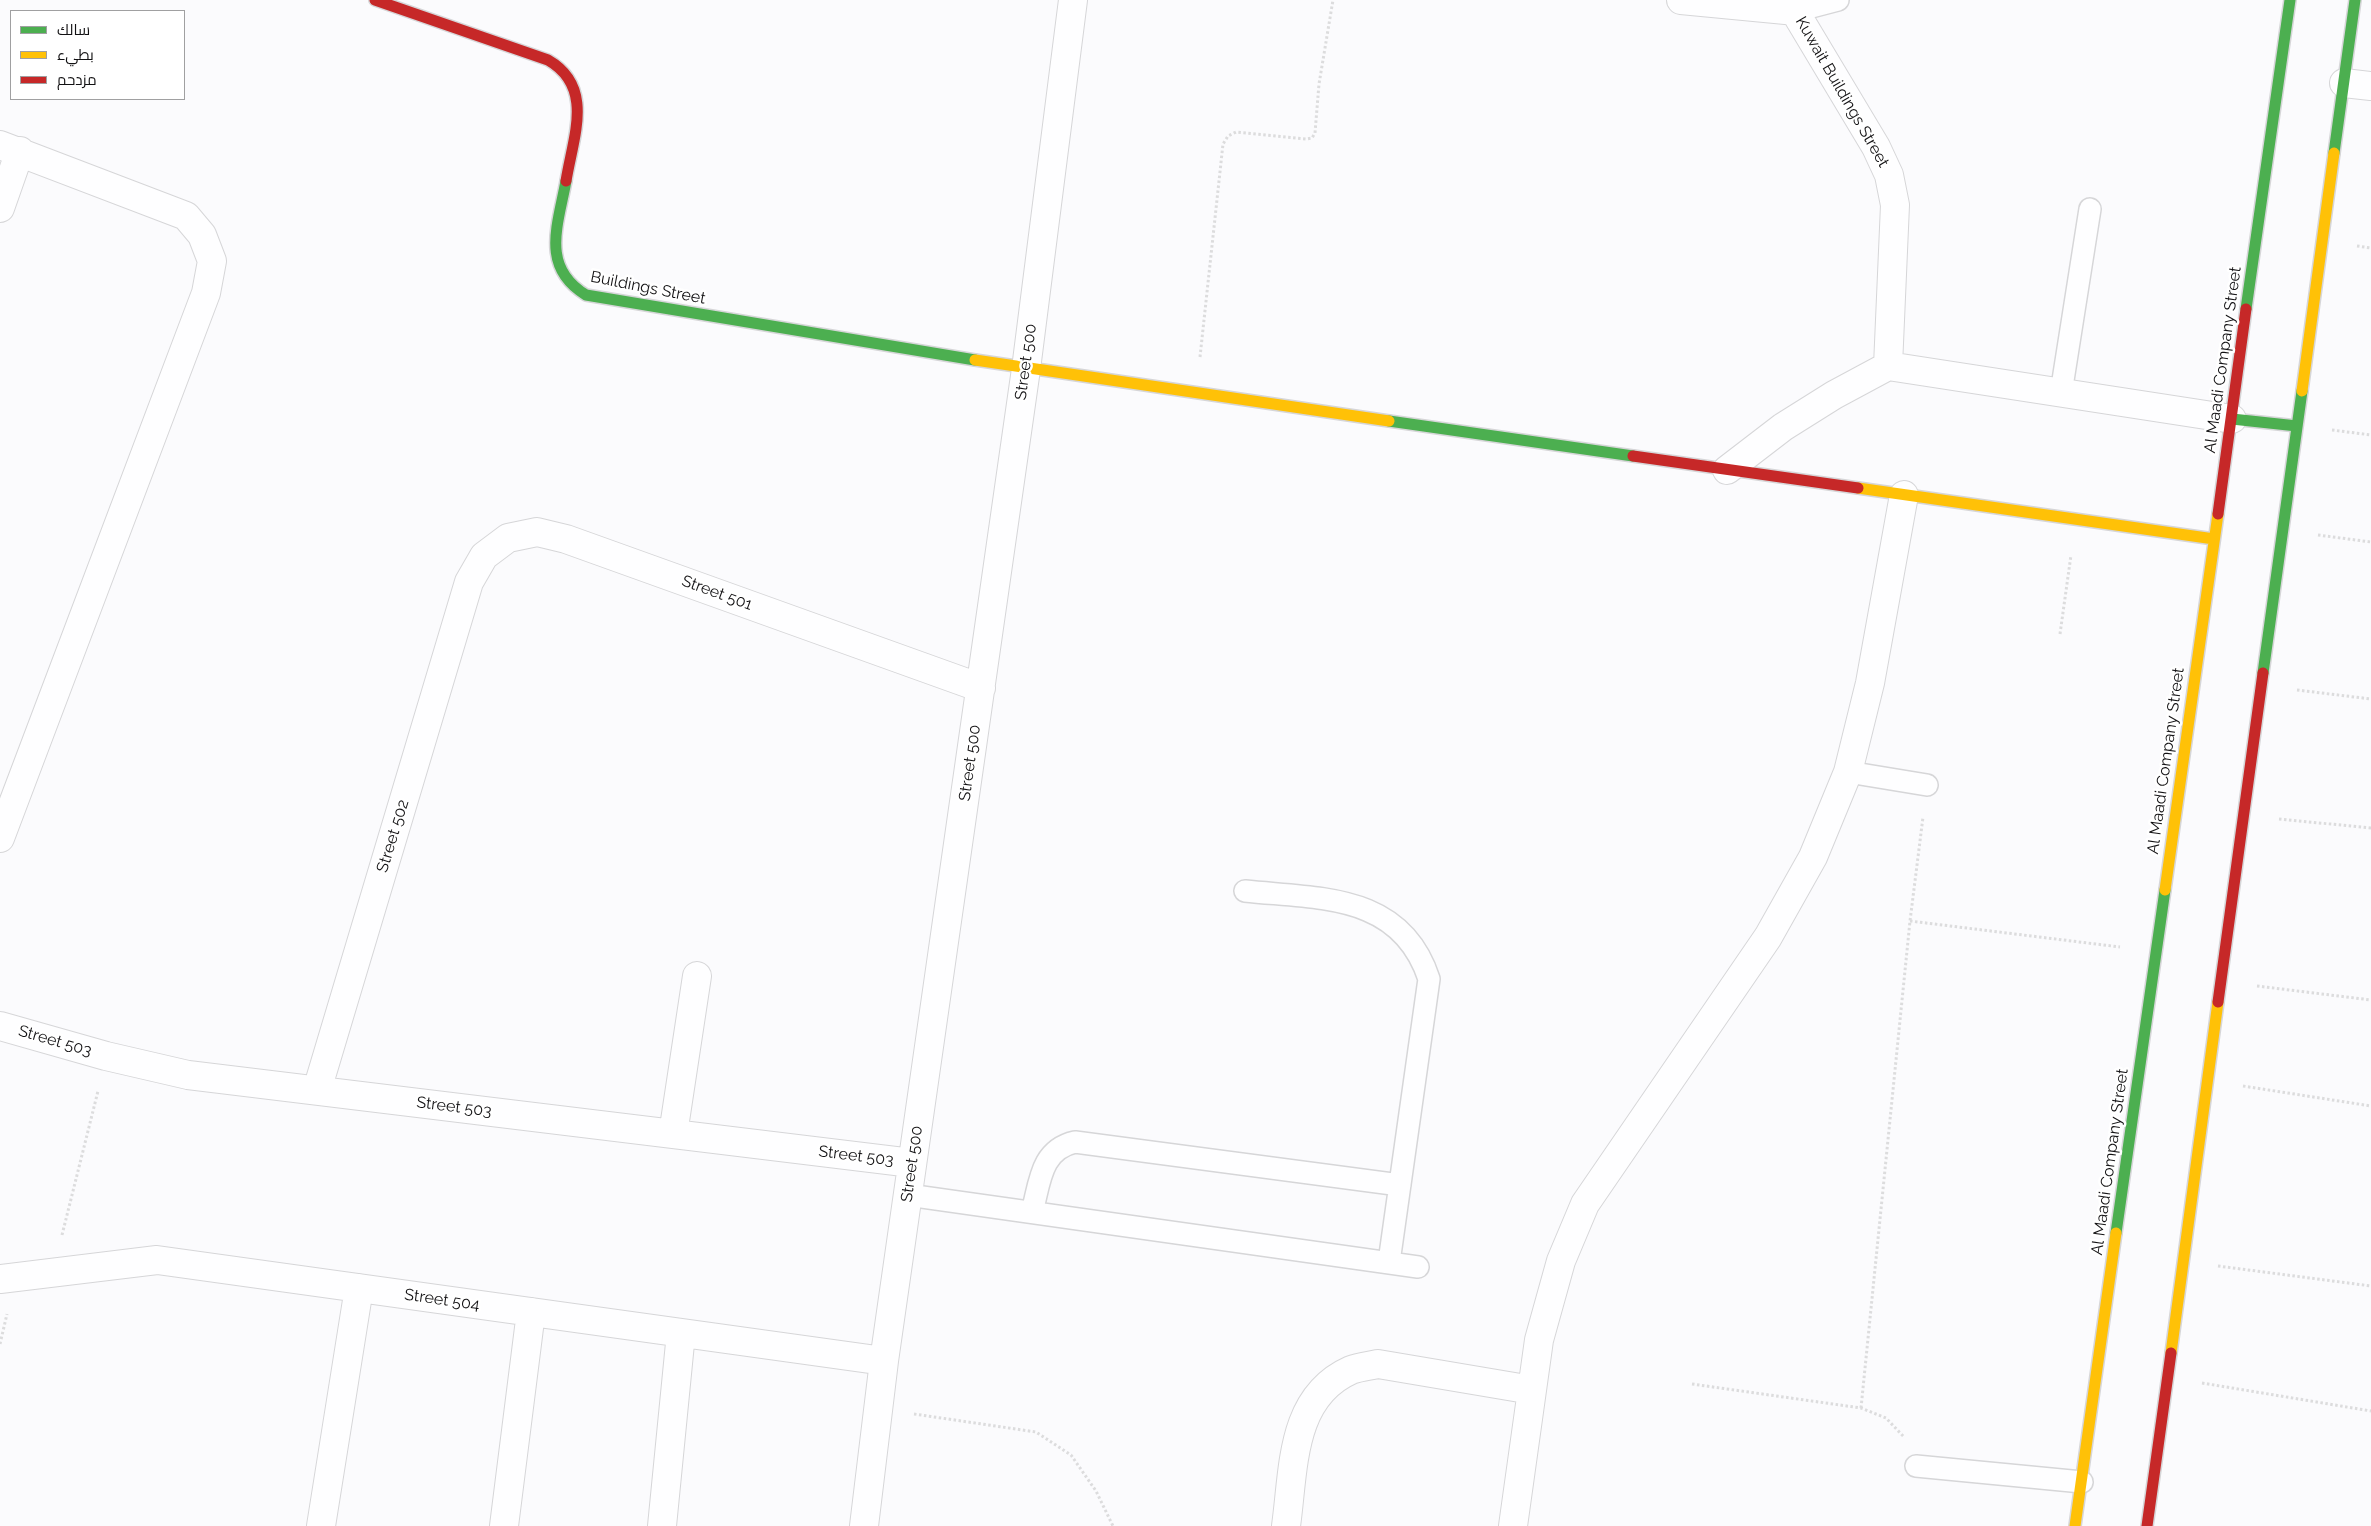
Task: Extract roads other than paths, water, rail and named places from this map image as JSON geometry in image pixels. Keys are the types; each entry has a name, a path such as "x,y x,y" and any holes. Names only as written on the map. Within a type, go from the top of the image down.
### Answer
{"street":[{"name":"Buildings Street","path":"375,0 548,60 560,66 569,75 578,98 578,110 555,244 556,260 562,274 572,287 586,295 1026,369 2214,539"},
{"name":"Street 500","path":"864,1526 884,1361 1026,369 1073,0"},
{"path":"1681,0 1792,6"},
{"name":"Al Maadi Company Street","path":"2076,1526 2290,0"},
{"path":"2147,1526 2344,83 2360,3"},
{"name":"Kuwait Buildings Street","path":"1792,6 1876,147 1889,175 1895,205 1888,366"},
{"path":"2344,83 2371,86"},
{"path":"0,208 10,148 186,216 202,235 212,261 206,293 0,838"},
{"path":"1727,470 1783,427 1888,366 2232,419 2297,426"},
{"path":"1513,1526 1539,1340 1561,1261 1585,1204 1768,937 1813,857 1848,772 1870,683 1904,495"},
{"name":"Street 501","path":"469,582 484,556 508,538 537,532 566,539 981,688"},
{"name":"Street 502","path":"317,1090 469,582"},
{"path":"673,1134 697,976"},
{"name":"Street 503","path":"0,1026 106,1056 188,1075 912,1163"},
{"name":"Street 504","path":"0,1279 158,1260 884,1361"},
{"path":"321,1526 359,1288"},
{"path":"504,1526 531,1312"},
{"path":"662,1526 681,1332"},
{"path":"1286,1526 1301,1424 1313,1401 1330,1382 1353,1370 1378,1364 1532,1390"}],"lane":[{"path":"1792,6 1838,0"},
{"path":"2061,393 2090,210"},
{"path":"1848,772 1927,785"},
{"path":"1245,891 1340,902 1363,907 1384,917 1403,932 1424,961 1429,979 1389,1262"},
{"path":"1032,1212 1048,1158 1056,1149 1074,1142 1400,1185"},
{"path":"908,1195 1418,1267"},
{"path":"1916,1466 2082,1482"}]}
